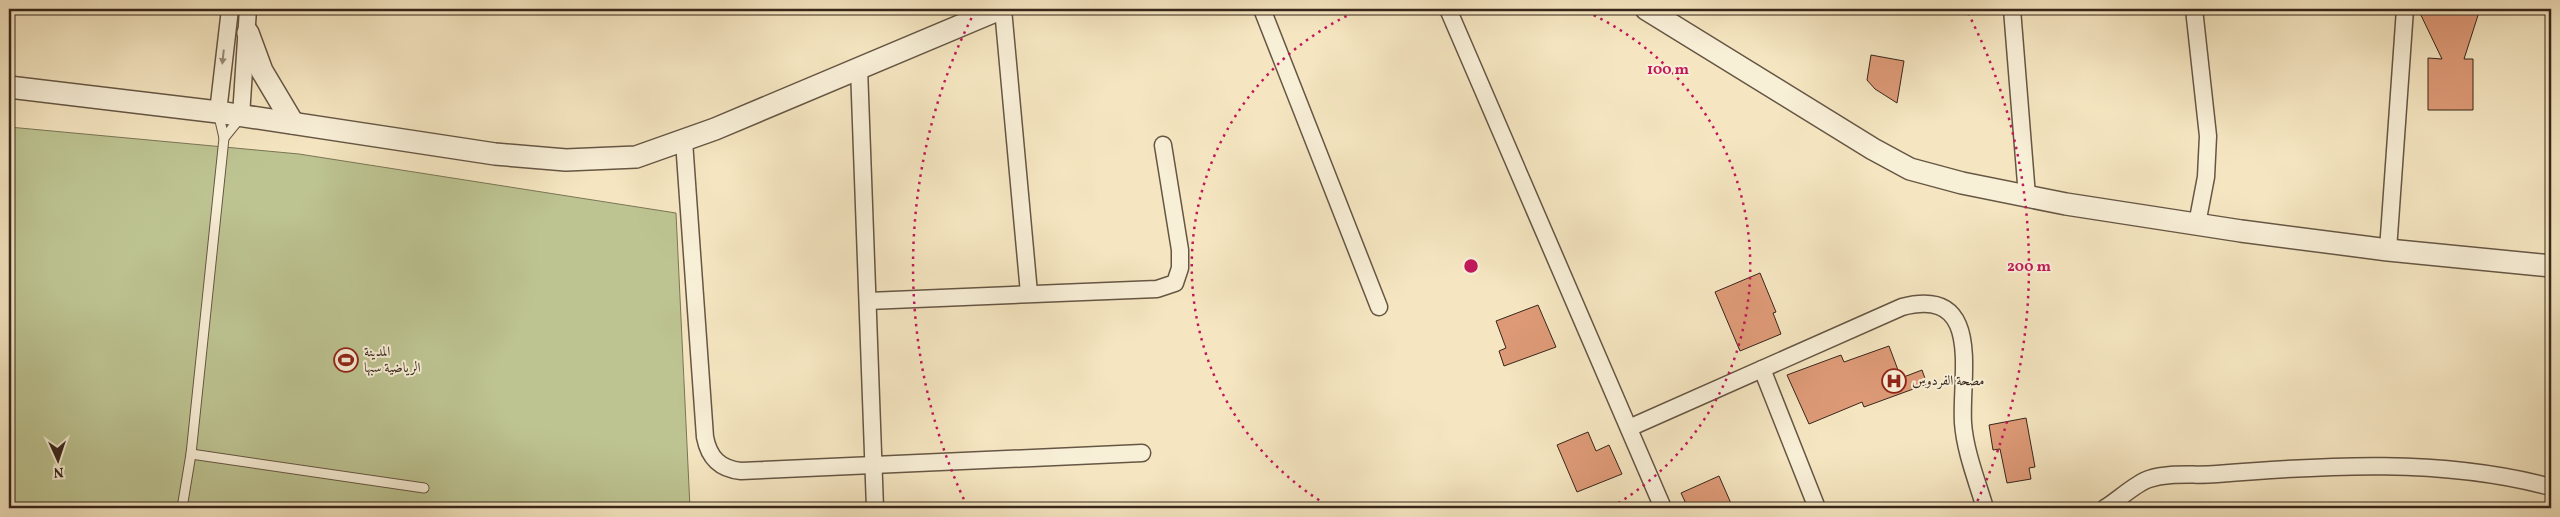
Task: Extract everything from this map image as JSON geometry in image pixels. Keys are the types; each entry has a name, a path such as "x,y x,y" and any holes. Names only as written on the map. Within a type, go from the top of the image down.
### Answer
{"street":[{"path":"218,112 230,9"},
{"path":"241,116 248,33 248,9"},
{"path":"9,87 218,112 494,154 566,160 636,157 684,141 1001,9 1029,293"},
{"path":"1262,9 1379,307"},
{"path":"1448,9 1663,508"},
{"path":"1646,9 1873,149 1910,169 1962,183 2027,196 2197,224 2388,250 2551,266"},
{"path":"2012,9 2027,196"},
{"path":"2194,9 2204,86 2208,136 2206,177 2197,224"},
{"path":"2388,250 2405,9"},
{"path":"248,33 262,71 292,123"},
{"path":"859,68 875,508"},
{"path":"684,141 705,437 711,456 725,468 741,471 1142,453"},
{"path":"868,301 1157,289 1175,283 1180,268 1180,250 1163,145"},
{"path":"1628,428 1902,307 1919,303 1931,303 1943,306 1954,318 1962,336 1965,361 1964,435 1985,508"},
{"path":"1762,369 1817,508"},
{"path":"2105,508 2148,480 2155,478 2326,467 2447,470 2513,477 2551,487"}],"lane":[{"path":"182,508 191,454 224,138 218,112"},
{"path":"224,138 241,116"},
{"path":"191,454 424,488"}],"green space":[{"name":"المدينة الرياضية سبها","path":"9,127 299,154 676,213 690,508 9,508"}],"building":[{"path":"2418,9 2480,9 2464,59 2473,59 2473,110 2428,110 2428,58 2442,59"},
{"path":"1871,55 1904,61 1897,103 1875,89 1867,80"},
{"path":"1760,273 1776,312 1773,313 1781,334 1740,351 1715,292"},
{"path":"1538,305 1556,347 1504,366 1499,351 1506,348 1496,321"},
{"path":"1889,346 1901,378 1922,370 1927,384 1864,407 1862,402 1809,424 1787,375 1841,355 1844,362"},
{"path":"2026,418 2035,467 2029,468 2031,479 2007,483 2000,449 1993,450 1989,425"},
{"path":"1588,432 1596,451 1609,445 1622,474 1577,492 1557,445"},
{"path":"1719,476 1733,508 1688,508 1681,493"}],"place":[{"name":"المدينة الرياضية سبها","path":"346,360"},
{"name":"مصحة الفردوس","path":"1894,381"}]}
